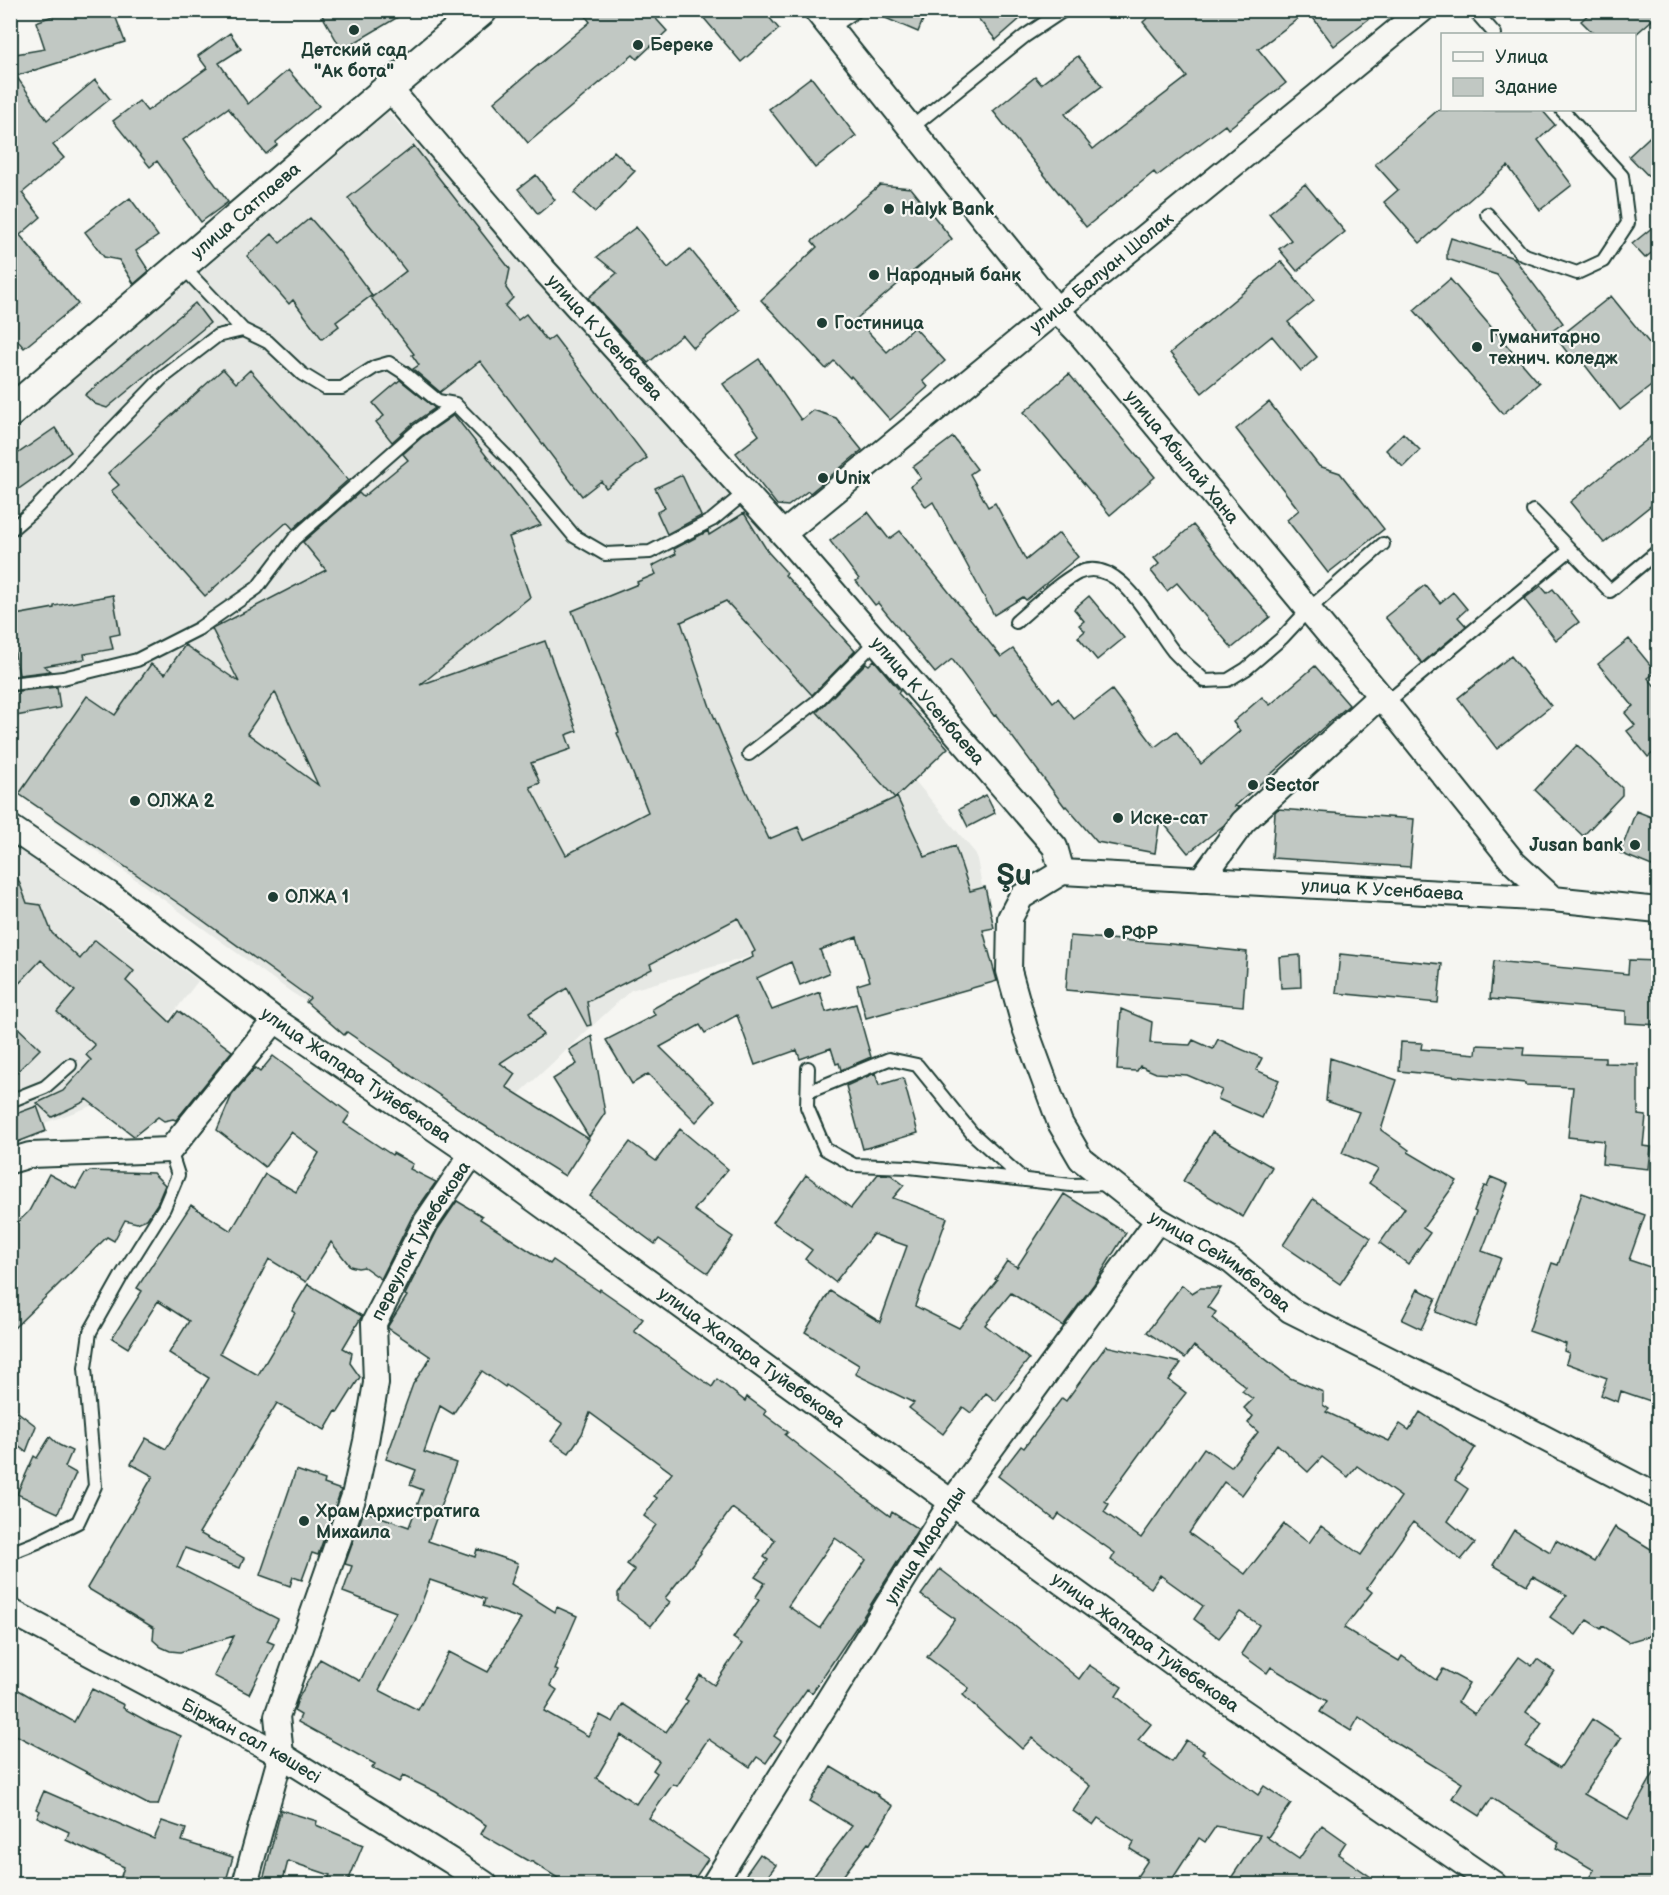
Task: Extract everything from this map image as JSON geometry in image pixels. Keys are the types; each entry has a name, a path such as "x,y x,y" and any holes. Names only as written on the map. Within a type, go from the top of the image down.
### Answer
{"street":[{"name":"улица Сатпаева","path":"10,412 482,10"},
{"name":"улица Балуан Шолак","path":"783,534 1422,10"},
{"name":"улица Абылай Хана","path":"824,19 1056,309 1082,336 1309,609 1514,863 1553,898"},
{"name":"улица К Усенбаева","path":"388,88 544,270 746,492 1054,847 1062,872 1553,898 1659,910"},
{"path":"1201,880 1243,822 1383,699"},
{"name":"улица Жапара Туйебекова","path":"10,827 109,894 275,1020 472,1154 1191,1676 1494,1884"},
{"name":"улица Сейимбетова","path":"1062,872 1021,897 1010,918 1009,971 1025,1028 1060,1123 1082,1159 1158,1220 1231,1261 1290,1310 1659,1497"},
{"path":"10,1161 30,1155 170,1150 275,1020"},
{"name":"переулок Туйебекова","path":"245,1884 281,1755 277,1716 354,1496 376,1383 374,1323 426,1222 472,1154"},
{"name":"улица Маралды","path":"714,1884 951,1503 1158,1220"},
{"name":"Біржан сал көшесі","path":"10,1611 281,1755 485,1884"}],"lane":[{"path":"824,19 857,10"},
{"path":"911,128 1024,36 1064,10"},
{"path":"1474,10 1494,33"},
{"path":"1487,214 1522,254 1577,273 1604,261 1628,223 1622,176 1563,111"},
{"path":"181,266 243,330 268,342 302,374 325,388 342,388 375,367 389,363 438,401 455,404 514,464 574,536 605,554 650,552 712,520 746,492"},
{"path":"13,528 35,510 161,379 217,336 243,330"},
{"path":"10,684 63,678 137,660 198,629 257,588 294,539 417,431 455,404"},
{"path":"1533,511 1610,591 1659,551"},
{"path":"1016,622 1079,573 1100,570 1117,578 1136,599 1174,652 1204,681 1228,680 1246,669 1282,638 1309,609 1383,544"},
{"path":"1383,699 1570,550"},
{"path":"749,754 816,702 876,641"},
{"path":"808,1092 890,1059 917,1065 972,1133 1024,1180"},
{"path":"10,1101 45,1087 70,1065"},
{"path":"808,1068 807,1107 825,1149 854,1165 909,1167 1071,1185 1113,1184"},
{"path":"10,1553 39,1542 78,1522 95,1486 85,1368 90,1332 164,1208 178,1175 170,1150"}],"shaded area":[{"path":"388,112 777,542 740,571 976,854 985,902 826,935 631,990 491,1120 291,992 11,789 11,434"},
{"path":"10,839 198,981 106,1101 11,1135"}],"building":[{"path":"69,10 113,10 125,42 16,76 47,120 95,80 110,99 53,145 64,158 22,193 41,217 20,235 78,304 24,348 10,332 10,55 45,49 36,22"},
{"name":"Детский сад \"Ак бота\"","path":"319,10 410,10 342,50"},
{"path":"581,10 649,11 667,31 637,59 633,55 528,143 494,102 590,22"},
{"path":"697,10 763,10 779,29 741,62"},
{"path":"867,10 927,10 918,32"},
{"path":"971,10 1030,10 996,40"},
{"path":"1157,10 1380,10 1334,46 1308,11 1258,49 1286,83 1228,129 1225,125 1157,176 1154,172 1086,227 993,111 1035,77 1041,84 1078,56 1102,86 1065,114 1093,149 1187,77 1143,22"},
{"path":"1593,10 1659,10 1659,14 1636,34 1593,33 1581,21"},
{"path":"230,33 241,49 219,63 248,104 288,70 319,106 276,142 277,145 266,154 228,108 183,140 228,202 201,222 157,161 150,167 113,121 139,101 147,111 207,68 198,56"},
{"path":"811,77 856,136 815,168 769,109"},
{"path":"1438,110 1543,111 1555,125 1538,140 1572,185 1540,210 1508,166 1420,243 1384,202 1398,190 1375,164"},
{"path":"1659,128 1659,187 1629,156"},
{"path":"414,146 510,269 506,288 513,298 505,306 518,320 526,314 547,341 554,336 647,458 606,488 601,481 582,496 480,361 440,392 413,369 419,365 412,355 414,354 371,298 406,271 348,198"},
{"path":"614,151 635,171 595,212 574,193"},
{"path":"536,175 555,200 538,214 518,189"},
{"path":"1305,184 1345,232 1297,271 1279,249 1291,240 1269,213"},
{"path":"880,185 911,188 952,239 856,319 887,352 914,327 945,361 923,381 928,387 890,420 851,376 850,378 834,361 826,369 761,300 817,247 812,241"},
{"path":"130,198 158,236 136,251 149,271 134,284 119,260 104,257 85,232"},
{"path":"310,218 343,256 372,295 336,322 339,326 322,339 293,300 289,304 247,256 272,234 280,243"},
{"path":"1659,222 1659,247 1645,258 1632,244"},
{"path":"636,227 668,268 690,249 739,310 693,348 682,335 648,363 588,298 617,273 597,257"},
{"path":"1451,238 1514,258 1563,323 1544,337 1497,275 1447,259"},
{"path":"1281,261 1314,301 1288,322 1317,357 1301,371 1272,336 1202,393 1170,353"},
{"name":"Гуманитарно технич. коледж","path":"1450,279 1539,383 1503,414 1414,310"},
{"path":"1611,296 1659,355 1659,380 1620,410 1581,360 1576,364 1557,339"},
{"path":"195,303 210,323 107,408 95,404 85,395"},
{"path":"759,359 801,420 813,410 836,418 862,450 810,493 808,491 788,506 777,505 736,453 759,435 723,384"},
{"path":"223,369 236,383 250,370 348,480 293,529 287,522 205,596 111,491 119,485 108,473"},
{"path":"1069,374 1155,477 1110,515 1024,412"},
{"path":"400,380 435,408 392,442 376,422 384,416 373,403"},
{"path":"1269,402 1319,466 1340,473 1384,529 1328,573 1287,520 1299,510 1236,429"},
{"path":"454,415 541,525 509,537 530,597 420,685 545,641 577,731 566,735 571,749 531,763 540,783 530,787 566,855 648,812 572,611 638,584 637,582 656,574 652,566 676,554 674,549 708,531 709,535 744,513 768,552 787,573 785,575 855,651 812,695 726,601 681,622 710,707 769,839 798,827 804,840 897,797 925,857 955,846 970,891 985,887 994,928 983,930 997,981 866,1018 857,985 870,981 857,937 820,950 829,973 800,985 791,962 757,978 772,1010 820,992 826,1012 856,1004 871,1057 841,1070 839,1063 836,1064 831,1048 800,1059 797,1050 755,1065 737,1015 705,1033 700,1025 660,1047 715,1101 696,1122 648,1074 632,1084 606,1040 655,1015 652,1009 709,977 753,957 752,953 755,951 738,918 650,964 652,969 587,1002 591,1025 587,1026 567,988 529,1013 543,1035 500,1063 515,1074 506,1087 589,1139 565,1176 480,1123 347,1032 344,1035 306,1002 310,998 187,909 19,794 87,696 115,715 151,664 165,674 185,645 239,682 212,629 326,570 303,542 359,493 363,497 408,460 403,454 422,437","holes":["275,692 318,785 247,733"]},
{"path":"55,428 71,452 10,495 10,459"},
{"path":"1659,430 1659,499 1604,543 1570,502"},
{"path":"1403,433 1420,450 1403,467 1386,450"},
{"path":"953,437 977,469 970,474 988,507 995,503 1026,560 1059,533 1078,557 1026,600 1023,597 994,615 933,502 926,507 911,486 921,478 913,467"},
{"path":"682,475 701,516 667,534 657,512 665,508 655,488"},
{"path":"868,512 889,539 900,531 1001,657 1013,649 1053,702 1058,698 1074,719 1112,690 1155,747 1176,731 1201,764 1240,731 1233,722 1262,697 1270,705 1315,666 1349,705 1235,806 1239,807 1224,825 1188,853 1160,819 1155,853 1097,842 1065,807 952,659 935,673 878,603 875,605 856,581 859,579 830,541"},
{"path":"1193,525 1270,617 1232,648 1177,583 1167,591 1151,571 1159,564 1154,558"},
{"path":"1425,585 1440,603 1453,592 1467,609 1458,617 1466,626 1422,663 1385,617"},
{"path":"1541,586 1547,593 1553,589 1579,622 1556,640 1524,599"},
{"path":"113,595 120,634 110,636 113,649 84,654 85,659 44,666 51,671 19,675 10,629 10,616"},
{"path":"1089,596 1124,638 1097,660 1078,637 1085,631 1079,625 1084,621 1074,609"},
{"path":"1629,639 1656,672 1648,678 1659,691 1659,748 1648,757 1627,731 1635,725 1625,713 1633,706 1598,664"},
{"path":"1511,656 1551,706 1497,749 1458,698"},
{"path":"874,660 900,691 898,693 948,748 895,798 817,712 866,663 869,665"},
{"path":"57,687 60,708 10,717 10,692"},
{"path":"1577,745 1622,788 1622,795 1583,836 1535,790"},
{"path":"986,795 995,813 968,827 959,809"},
{"path":"1278,809 1414,819 1410,867 1272,858 1275,812"},
{"path":"1636,811 1659,820 1659,869 1620,853"},
{"path":"10,863 12,863 27,903 41,905 52,933 80,959 95,940 134,971 126,981 170,1022 178,1011 232,1051 176,1120 164,1121 158,1117 134,1136 86,1099 52,1117 37,1103 63,1091 91,1060 86,1055 95,1045 57,1012 75,991 41,960 10,993"},
{"path":"1070,936 1247,952 1243,1006 1066,990"},
{"path":"1340,954 1442,964 1438,1003 1336,993"},
{"path":"1300,955 1301,987 1281,988 1279,957"},
{"path":"1629,960 1659,961 1659,1025 1626,1023 1626,1011 1490,999 1494,961 1628,974"},
{"path":"1121,1009 1152,1022 1150,1043 1190,1045 1193,1040 1213,1049 1218,1039 1262,1058 1256,1070 1279,1080 1262,1118 1218,1099 1222,1090 1187,1075 1156,1073 1140,1066 1137,1071 1117,1070"},
{"path":"10,1020 40,1049 10,1079"},
{"path":"592,1036 605,1113 589,1137 553,1079 577,1064 569,1050"},
{"path":"1401,1042 1422,1043 1421,1049 1476,1054 1477,1045 1524,1047 1523,1055 1605,1058 1605,1063 1638,1064 1638,1115 1646,1116 1643,1146 1651,1147 1649,1169 1602,1164 1604,1141 1568,1137 1573,1087 1525,1085 1525,1083 1399,1071"},
{"path":"273,1056 350,1114 344,1123 392,1155 393,1153 413,1164 410,1169 436,1182 413,1215 381,1279 364,1267 350,1266 331,1242 306,1282 269,1259 220,1353 258,1375 295,1313 292,1311 308,1284 362,1316 343,1348 352,1353 350,1363 360,1377 325,1430 277,1403 199,1533 244,1558 240,1568 185,1548 177,1567 278,1619 267,1641 274,1644 249,1694 214,1676 234,1636 180,1652 170,1651 153,1640 154,1628 87,1588 153,1476 131,1464 146,1438 166,1449 209,1378 169,1353 189,1321 158,1301 128,1348 112,1338 142,1291 137,1288 191,1205 231,1231 265,1174 296,1192 319,1153 291,1132 265,1167 217,1130 232,1095 255,1068 260,1072"},
{"path":"1330,1058 1397,1080 1381,1130 1409,1150 1408,1152 1457,1181 1423,1228 1430,1233 1408,1264 1380,1243 1405,1208 1369,1183 1378,1169 1342,1153 1359,1112 1326,1101"},
{"path":"875,1073 879,1085 903,1078 918,1133 863,1149 846,1086"},
{"path":"37,1106 46,1131 15,1143 10,1131 10,1116"},
{"path":"680,1129 728,1169 694,1210 733,1237 708,1273 659,1239 655,1244 590,1196 630,1142 656,1161"},
{"path":"1212,1132 1272,1167 1243,1217 1183,1181"},
{"path":"90,1171 153,1173 165,1185 157,1204 147,1219 137,1223 125,1220 114,1241 107,1237 10,1332 10,1230 29,1211 49,1174 76,1189 84,1175"},
{"path":"878,1174 891,1175 904,1185 893,1198 947,1218 915,1306 959,1328 997,1280 995,1279 1007,1261 1017,1267 1064,1194 1126,1233 1094,1284 1063,1326 1011,1293 985,1325 1029,1359 996,1401 986,1393 971,1413 963,1407 943,1434 909,1408 914,1403 855,1374 859,1365 805,1332 830,1291 880,1322 907,1246 873,1234 835,1282 805,1259 812,1250 773,1222 806,1175 851,1208"},
{"path":"1491,1177 1508,1184 1482,1251 1501,1258 1475,1327 1436,1312 1484,1186 1487,1187"},
{"path":"1582,1193 1645,1215 1629,1260 1659,1270 1659,1404 1621,1391 1618,1402 1601,1395 1607,1378 1566,1363 1569,1353 1564,1351 1566,1344 1529,1331 1552,1263 1558,1265"},
{"path":"1313,1199 1371,1238 1340,1284 1283,1245"},
{"path":"457,1201 482,1216 480,1219 550,1264 553,1260 599,1291 600,1289 643,1319 634,1331 712,1387 717,1379 745,1401 747,1397 766,1411 764,1414 788,1432 785,1435 843,1481 890,1516 892,1512 918,1529 812,1693 807,1689 774,1736 781,1741 766,1763 757,1757 750,1767 708,1739 677,1786 673,1784 649,1818 708,1859 691,1884 567,1884 481,1834 486,1825 436,1792 403,1776 399,1782 372,1768 375,1764 298,1722 301,1715 294,1711 298,1699 320,1659 360,1681 396,1612 343,1592 352,1566 345,1564 364,1511 409,1527 423,1490 410,1485 416,1470 386,1459 413,1384 431,1357 388,1326 407,1296 405,1295 438,1229","holes":["482,1371 563,1424 551,1441 569,1453 582,1434 590,1413 672,1473 654,1496 657,1498 644,1516 656,1525 627,1564 635,1570 618,1593 618,1601 651,1626 670,1602 665,1598 701,1553 732,1508 775,1540 764,1557 768,1560 755,1577 765,1583 755,1598 759,1600 733,1638 742,1644 714,1685 700,1675 685,1699 688,1701 666,1732 623,1704 613,1722 600,1715 588,1736 544,1711 557,1690 550,1685 558,1671 554,1669 577,1616 557,1607 555,1612 511,1584 518,1563 477,1549 475,1557 428,1541 456,1463 424,1452 440,1406 453,1414","835,1538 866,1560 820,1628 788,1606","430,1580 485,1599 483,1606 521,1619 488,1672 449,1652 418,1710 379,1690 415,1621","621,1735 659,1761 653,1770 657,1773 636,1804 596,1778"]},
{"path":"1182,1285 1192,1293 1200,1288 1221,1288 1208,1307 1216,1312 1212,1318 1290,1378 1323,1392 1323,1405 1329,1409 1326,1412 1389,1441 1400,1424 1409,1430 1420,1412 1475,1448 1455,1480 1468,1489 1448,1521 1475,1543 1461,1560 1413,1522 1367,1588 1372,1592 1344,1628 1399,1661 1402,1656 1436,1680 1443,1669 1469,1683 1458,1702 1475,1714 1519,1657 1532,1666 1537,1659 1554,1671 1526,1712 1542,1723 1526,1747 1560,1768 1592,1719 1621,1738 1584,1794 1628,1819 1659,1764 1659,1884 1585,1884 1594,1870 1556,1848 1559,1842 1492,1798 1480,1816 1452,1798 1462,1783 1359,1717 1351,1731 1320,1712 1327,1701 1271,1667 1267,1673 1241,1654 1259,1625 1240,1612 1219,1638 1194,1619 1203,1606 1160,1575 1151,1588 1111,1560 1115,1553 1059,1514 1055,1520 998,1476 1021,1446 1024,1448 1062,1398 1066,1401 1106,1346 1181,1363 1169,1380 1186,1393 1105,1501 1109,1504 1104,1512 1141,1538 1204,1448 1231,1467 1258,1432 1248,1423 1253,1416 1244,1408 1253,1399 1242,1391 1246,1387 1194,1346 1185,1358 1147,1332","holes":["1277,1444 1308,1472 1322,1457 1348,1477 1357,1466 1401,1497 1361,1555 1321,1526 1309,1543 1284,1524 1245,1574 1189,1533 1224,1482 1242,1495"]},
{"path":"1418,1289 1436,1298 1421,1329 1402,1320"},
{"path":"10,1406 36,1426 26,1452 10,1440"},
{"path":"50,1437 59,1445 72,1451 65,1467 76,1473 58,1513 17,1494 34,1456 37,1458"},
{"name":"Храм Архистратига Михаила","path":"296,1470 325,1480 324,1484 341,1490 318,1555 312,1553 302,1580 293,1577 290,1586 260,1575"},
{"path":"1615,1527 1659,1554 1659,1633 1628,1642 1603,1626 1601,1629 1587,1620 1576,1635 1550,1617 1567,1595 1533,1576 1527,1585 1493,1565 1514,1530 1550,1552 1556,1540 1594,1562"},
{"path":"940,1569 1079,1679 1089,1665 1122,1687 1116,1696 1151,1724 1138,1740 1172,1762 1186,1740 1204,1751 1202,1754 1258,1795 1264,1786 1291,1804 1268,1837 1265,1836 1299,1859 1322,1825 1346,1842 1338,1854 1381,1884 1227,1884 1260,1835 1216,1826 1205,1842 1199,1838 1169,1884 1132,1884 1148,1860 1130,1849 1134,1842 1098,1818 1093,1825 1073,1811 1090,1786 1032,1738 1022,1749 963,1695 969,1688 927,1657 955,1619 921,1595"},
{"path":"10,1685 74,1722 92,1689 124,1705 123,1708 152,1724 181,1736 158,1805 149,1805 10,1732"},
{"path":"831,1767 893,1806 870,1844 868,1843 837,1884 808,1884 852,1826 810,1801"},
{"path":"44,1791 154,1839 162,1821 186,1829 182,1841 233,1857 225,1884 145,1884 121,1876 124,1867 66,1840 69,1832 37,1817 40,1811 36,1809"},
{"path":"281,1810 317,1821 316,1825 363,1845 347,1884 326,1884 330,1875 288,1861 282,1884 262,1884"},
{"path":"760,1854 776,1865 762,1884 739,1884"}],"place":[{"name":"Детский сад \"Ак бота\"","path":"354,30"},
{"name":"Береке","path":"638,45"},
{"name":"Halyk Bank","path":"889,209"},
{"name":"Народный банк","path":"874,275"},
{"name":"Гостиница","path":"822,323"},
{"name":"Гуманитарно технич. коледж","path":"1477,347"},
{"name":"Unix","path":"823,478"},
{"name":"Sector","path":"1253,785"},
{"name":"ОЛЖА 2","path":"135,801"},
{"name":"Иске-сат","path":"1118,818"},
{"name":"Jusan bank","path":"1635,845"},
{"name":"ОЛЖА 1","path":"273,897"},
{"name":"РФР","path":"1109,933"},
{"name":"Храм Архистратига Михаила","path":"304,1521"}],"district":[{"name":"Şu","path":"1014,876"}]}
